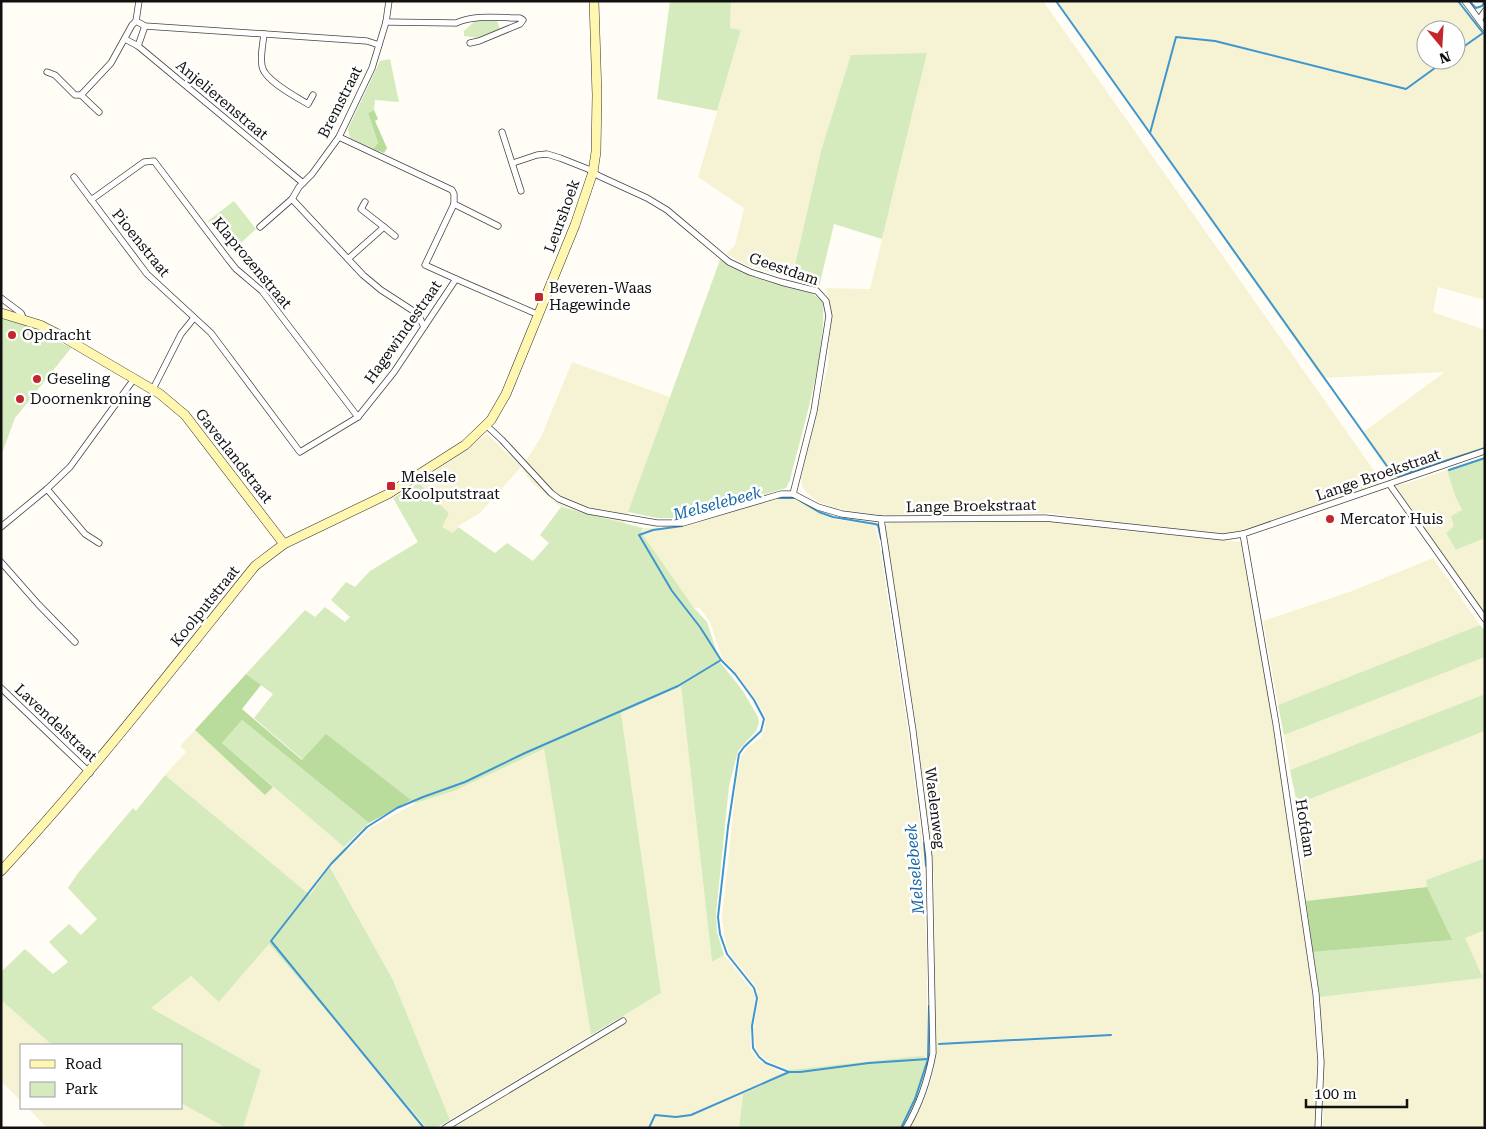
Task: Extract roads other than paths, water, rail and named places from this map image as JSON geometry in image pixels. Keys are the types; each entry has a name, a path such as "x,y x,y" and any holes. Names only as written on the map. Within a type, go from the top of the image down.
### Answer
{"street":[{"path":"47,72 55,75 75,95 82,94 108,68 136,21 139,1"},
{"name":"Bremstraat","path":"260,227 292,199 339,137 372,68 386,22 389,1"},
{"name":"Leurshoek","path":"486,425 506,394 575,225 593,172 596,152 597,95 594,1"},
{"path":"1465,1 1485,28"},
{"path":"1480,20 1485,11"},
{"path":"386,22 456,23 476,18 520,18 523,20 520,24 470,43"},
{"path":"136,21 145,26 367,41 379,45"},
{"path":"138,46 145,26"},
{"path":"264,34 263,69 268,77 310,105 313,95"},
{"name":"Anjelierenstraat","path":"125,39 138,46 303,183"},
{"path":"82,94 99,112"},
{"path":"502,132 521,191"},
{"path":"339,137 452,190 454,204 425,265 456,280"},
{"name":"Geestdam","path":"513,163 547,154 577,164 647,198 667,210 729,262 750,272 817,291 826,300 829,316 814,411 794,494"},
{"name":"Klaprozenstraat","path":"91,200 144,162 154,161 228,259 236,269 262,292 358,417"},
{"name":"Pioenstraat","path":"74,177 147,274 211,333 300,452"},
{"path":"292,199 363,275 381,290 418,314 424,327"},
{"path":"365,202 361,209 395,236"},
{"path":"454,204 498,226"},
{"path":"348,259 384,227"},
{"name":"Hagewindestraat","path":"300,452 358,417 394,372 456,280 539,315"},
{"name":"Gaverlandstraat","path":"1,298 21,313 24,320"},
{"name":"Gaverlandstraat","path":"1,313 58,334 153,389 185,415 284,544"},
{"path":"153,389 182,334 194,318"},
{"path":"1,527 47,489 70,467 134,379"},
{"path":"486,425 551,493 559,499 588,511 657,523 683,523 781,494 794,494"},
{"name":"Koolputstraat","path":"1,871 90,773 255,566 284,544 367,505 406,483 465,445 486,425"},
{"name":"Lange Broekstraat","path":"794,494 818,507 842,514 881,519 1045,518 1223,537 1243,534 1485,451"},
{"path":"1390,485 1485,619"},
{"path":"47,489 85,534 99,543"},
{"name":"Waelenweg","path":"881,519 913,731 929,857 931,895 933,1053 930,1072 923,1093 906,1128"},
{"name":"Hofdam","path":"1243,534 1277,734 1316,994 1320,1062 1318,1128"},
{"path":"1,562 75,642"},
{"name":"Lavendelstraat","path":"2,689 90,773"},
{"path":"445,1128 624,1021"}],"waterway":[{"path":"1056,1 1394,476 1485,448"},
{"path":"1458,1 1483,33 1466,45"},
{"path":"1469,1 1476,8 1482,6 1485,1"},
{"path":"1150,133 1176,37 1215,41 1406,89 1432,70"},
{"path":"1449,470 1485,458"},
{"name":"Melselebeek","path":"778,498 795,498"},
{"name":"Melselebeek","path":"799,500 819,512 833,517 878,525 881,539"},
{"name":"Melselebeek","path":"682,526 653,530 639,535 672,591 700,627 721,660 735,674 754,700 764,719 761,731 739,754 728,827 718,917 720,934 727,954 754,988 757,998 752,1026 753,1048 766,1063 789,1072"},
{"name":"Melselebeek","path":"883,551 900,660"},
{"path":"424,1128 271,941 331,864 367,827 397,808 465,782 525,753 678,686 721,660"},
{"name":"Melselebeek","path":"924,843 926,866"},
{"name":"Melselebeek","path":"901,1128 915,1099 928,1059 929,1006"},
{"path":"939,1044 1111,1035"},
{"name":"Melselebeek","path":"649,1128 655,1115 676,1117 691,1115 789,1072 869,1063 928,1059"}],"place":[{"name":"Beveren-Waas Hagewinde","path":"539,297"},
{"name":"Opdracht","path":"12,335"},
{"name":"Geseling","path":"37,379"},
{"name":"Doornenkroning","path":"20,399"},
{"name":"Melsele Koolputstraat","path":"391,486"},
{"name":"Mercator Huis","path":"1330,519"}]}
